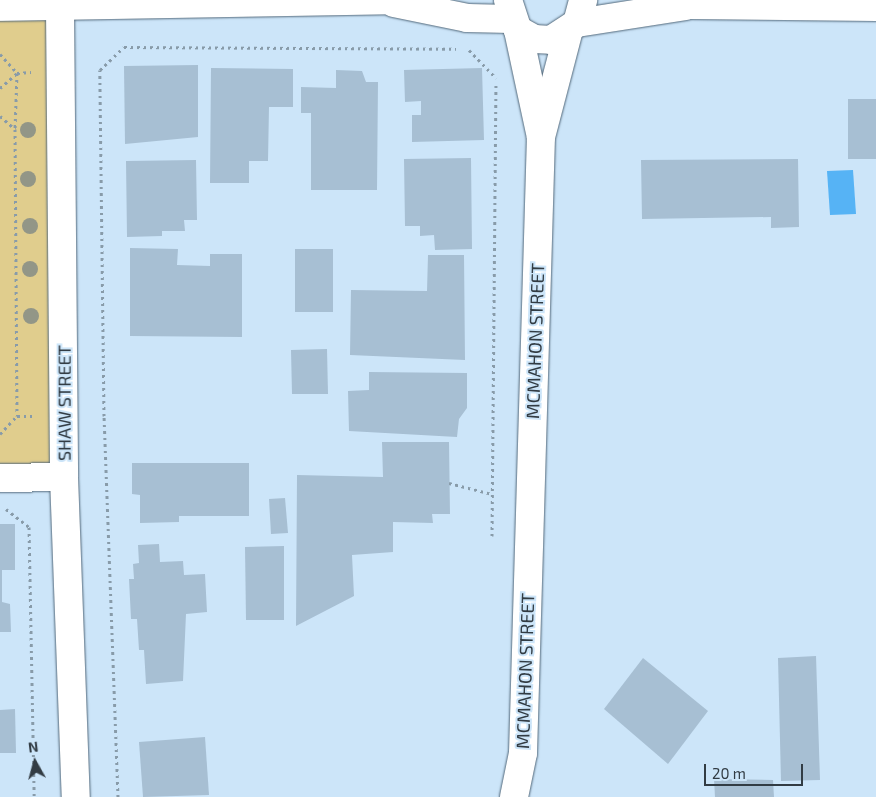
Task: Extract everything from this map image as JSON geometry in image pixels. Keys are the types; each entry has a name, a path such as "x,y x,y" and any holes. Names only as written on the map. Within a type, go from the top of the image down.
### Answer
{"street":[{"path":"664,0 692,5"},
{"path":"0,7 60,8 400,1 466,18 512,16 534,39 551,40 576,19 692,5 876,7"},
{"name":"SHAW STREET","path":"60,8 64,478 76,797"},
{"path":"512,16 541,137"},
{"path":"541,137 576,19"},
{"name":"MCMAHON STREET","path":"514,797 522,753 541,137"},
{"path":"0,478 64,478"}],"path":[{"path":"118,797 104,416 100,70 124,47 469,49 496,78 492,536"},
{"path":"0,54 17,73 15,129 17,416 0,434"},
{"path":"0,116 15,129"},
{"path":"17,416 64,415"},
{"path":"449,482 492,494"},
{"path":"0,504 30,527 34,797"}],"shaded area":[{"path":"0,7 60,8 64,477 0,478"}],"water":[{"path":"853,170 856,214 830,215 827,171"}],"building":[{"path":"198,65 198,137 125,144 124,66"},
{"path":"211,68 293,69 293,107 269,107 268,161 249,161 249,183 210,183"},
{"path":"482,68 484,140 412,142 412,115 421,115 421,101 405,102 404,70"},
{"path":"336,70 362,71 366,82 378,82 377,190 311,190 311,113 301,113 301,87 336,88"},
{"path":"848,99 876,99 876,159 848,159"},
{"path":"471,158 472,249 435,250 434,235 420,236 420,226 405,226 404,159"},
{"path":"798,159 799,227 771,228 771,217 642,219 641,160"},
{"path":"196,160 197,220 184,220 185,231 162,231 162,236 127,237 126,161"},
{"path":"130,248 178,249 177,265 210,266 210,254 242,254 242,337 130,336"},
{"path":"295,249 333,249 333,312 295,312"},
{"path":"428,255 464,255 465,360 350,355 351,290 427,291"},
{"path":"327,349 328,394 292,394 291,350"},
{"path":"369,372 467,373 467,408 459,419 457,437 349,431 348,391 369,390"},
{"path":"382,442 449,442 450,514 432,514 433,523 393,522 393,552 352,555 354,596 296,626 297,475 383,477"},
{"path":"132,463 249,463 249,516 179,516 179,522 140,523 140,495 132,494"},
{"path":"285,498 288,533 271,534 269,499"},
{"path":"0,524 15,524 15,570 2,570 2,602 10,604 11,632 0,632"},
{"path":"159,544 160,562 183,561 184,575 205,574 207,612 186,614 183,681 146,684 144,650 139,650 137,619 131,619 129,579 134,579 133,564 139,563 138,545"},
{"path":"284,546 284,620 246,620 245,547"},
{"path":"816,656 820,780 781,781 778,658"},
{"path":"643,658 708,711 668,764 604,709"},
{"path":"15,709 16,753 0,753 0,710"},
{"path":"205,737 209,795 143,797 139,742"},
{"path":"714,779 773,780 774,797 715,797"}]}
